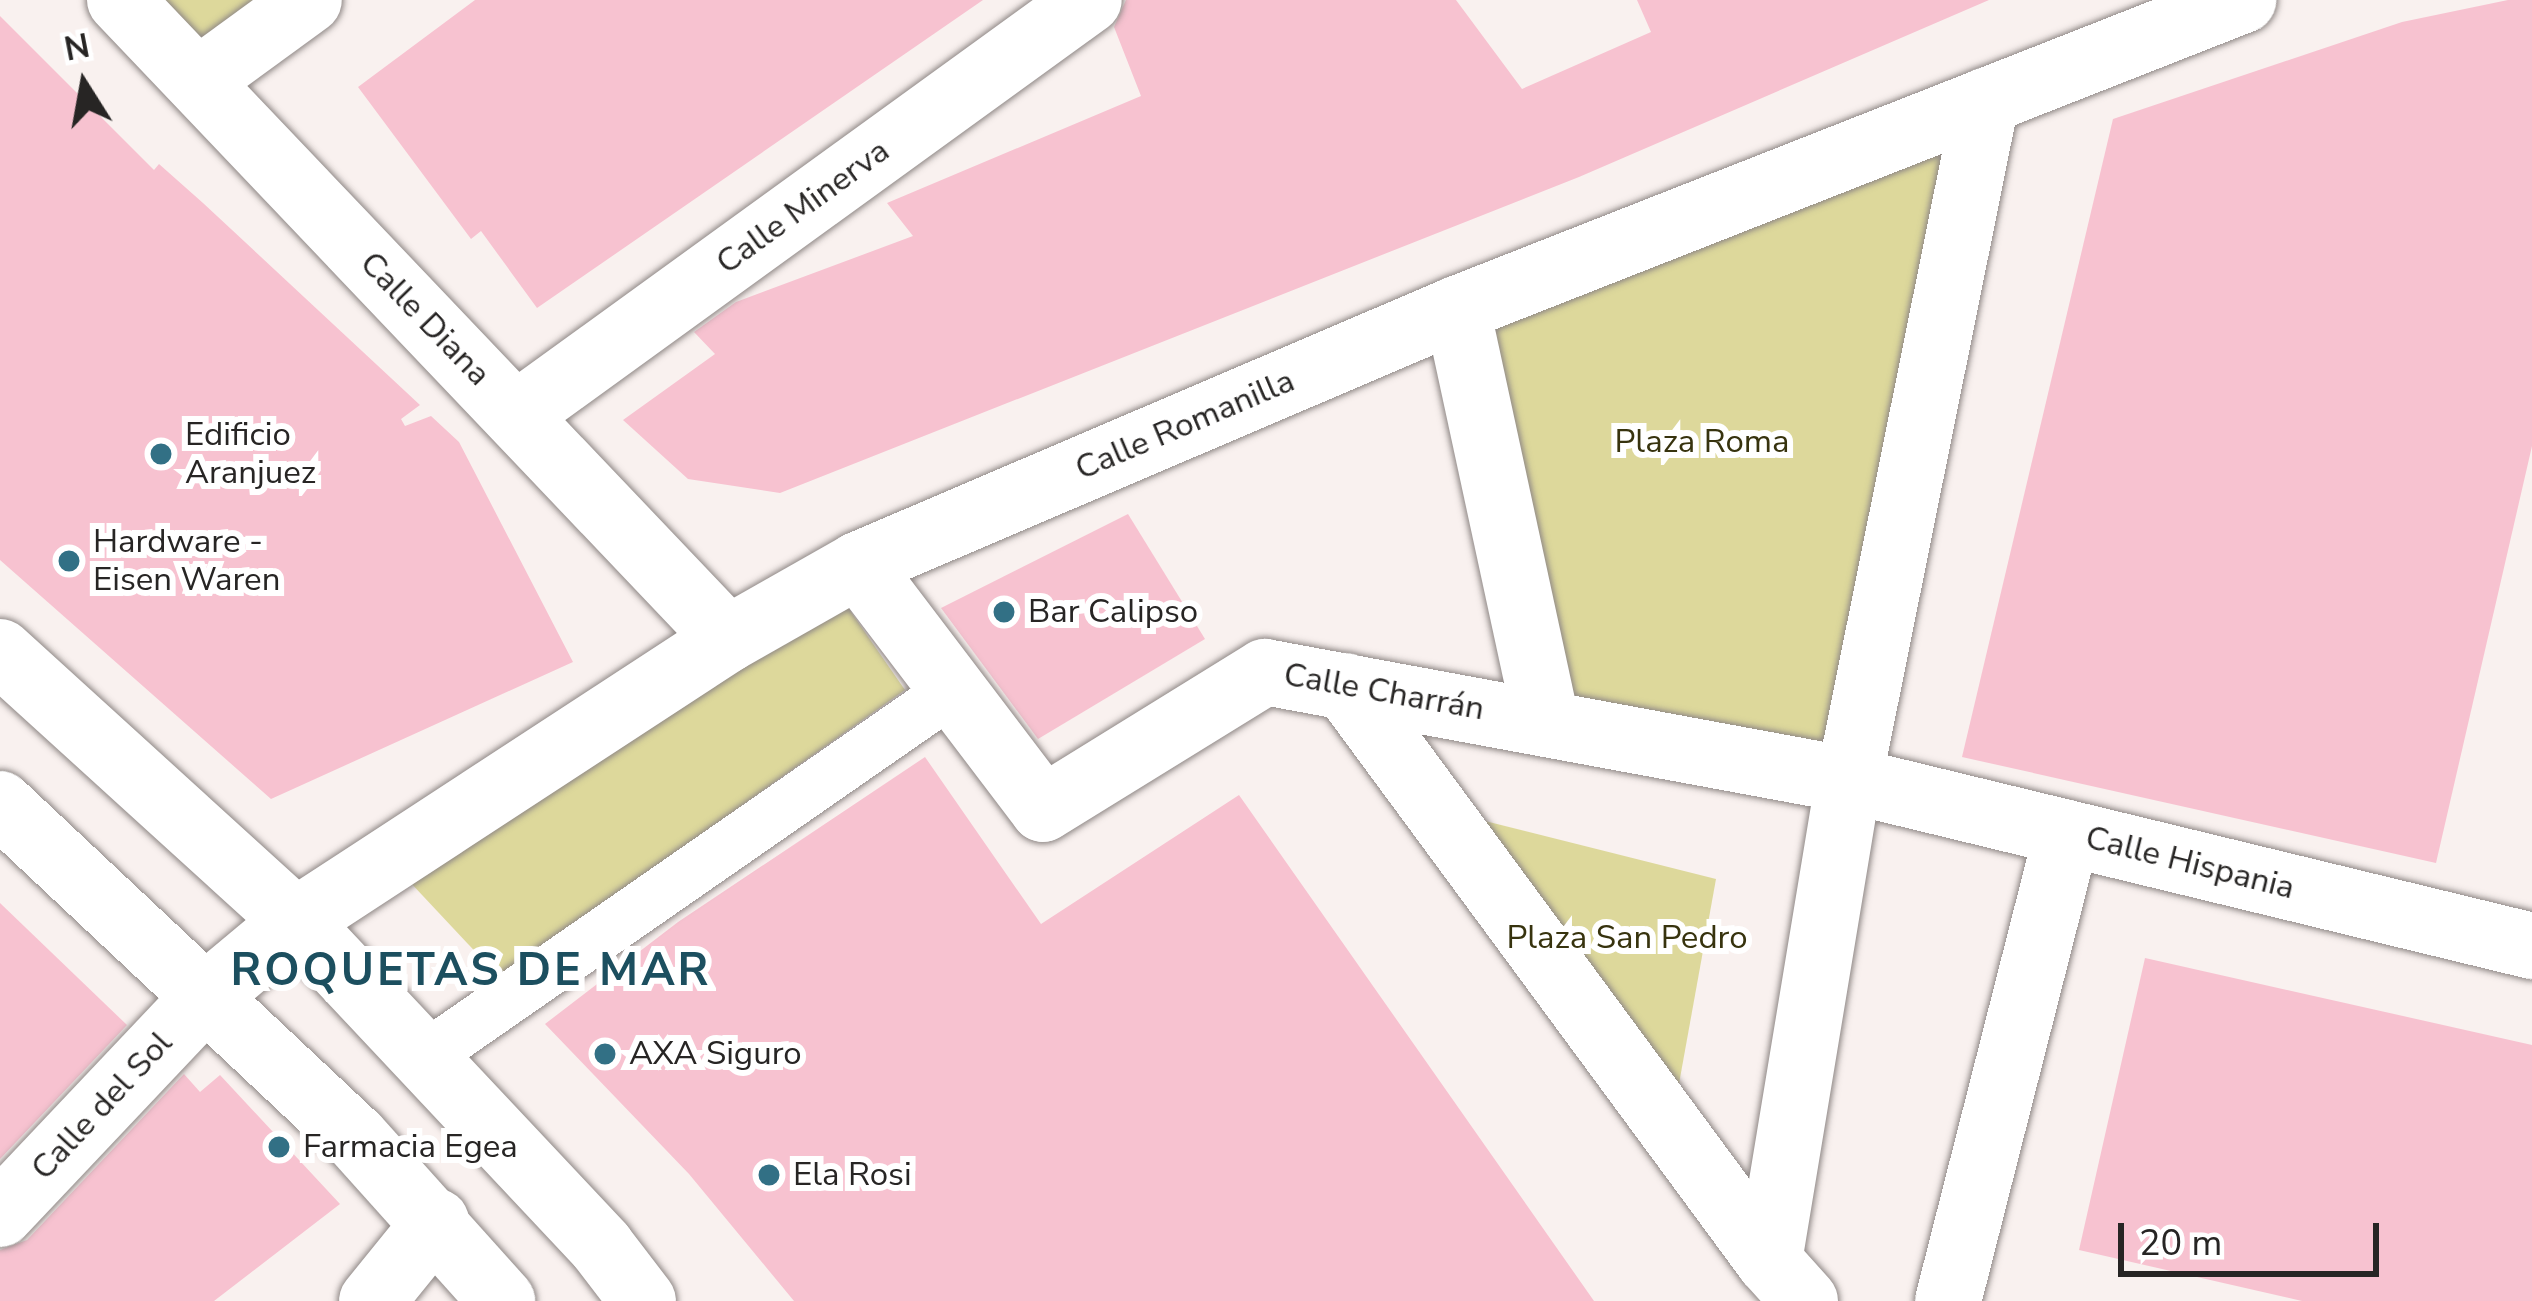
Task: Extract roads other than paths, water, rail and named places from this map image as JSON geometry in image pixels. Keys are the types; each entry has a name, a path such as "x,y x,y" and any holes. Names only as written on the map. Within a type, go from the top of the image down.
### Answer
{"street":[{"name":"Calle Diana","path":"120,0 728,639"},
{"path":"198,81 309,0"},
{"name":"Calle Minerva","path":"516,415 1089,0"},
{"name":"Calle Romanilla","path":"205,997 296,921 728,639 858,565 1457,309 2243,0"},
{"path":"1787,1281 1849,779 1986,101"},
{"path":"1457,309 1546,719"},
{"name":"Calle Charrán","path":"858,565 1043,809 1265,672 1546,719 1849,779"},
{"path":"0,652 296,921 643,1301"},
{"path":"1345,686 1787,1281"},
{"name":"Calle Hispania","path":"1849,779 2067,833 2530,934"},
{"path":"0,804 436,1222 502,1301"},
{"path":"1948,1301 2067,833"},
{"name":"Calle del Sol","path":"0,1214 205,997"},
{"path":"372,1301 436,1222"}],"lane":[{"path":"422,1058 952,690"}],"place":[{"name":"Edificio Aranjuez","path":"161,454"},
{"name":"Hardware - Eisen Waren","path":"69,561"},
{"name":"Bar Calipso","path":"1004,612"},
{"name":"AXA Siguro","path":"605,1054"},
{"name":"Farmacia Egea","path":"279,1147"},
{"name":"Ela Rosi","path":"769,1175"}],"district":[{"name":"ROQUETAS DE MAR","path":"471,971"}],"park label":[{"name":"Plaza Roma","path":"1702,442"},
{"name":"Plaza San Pedro","path":"1627,938"}]}
